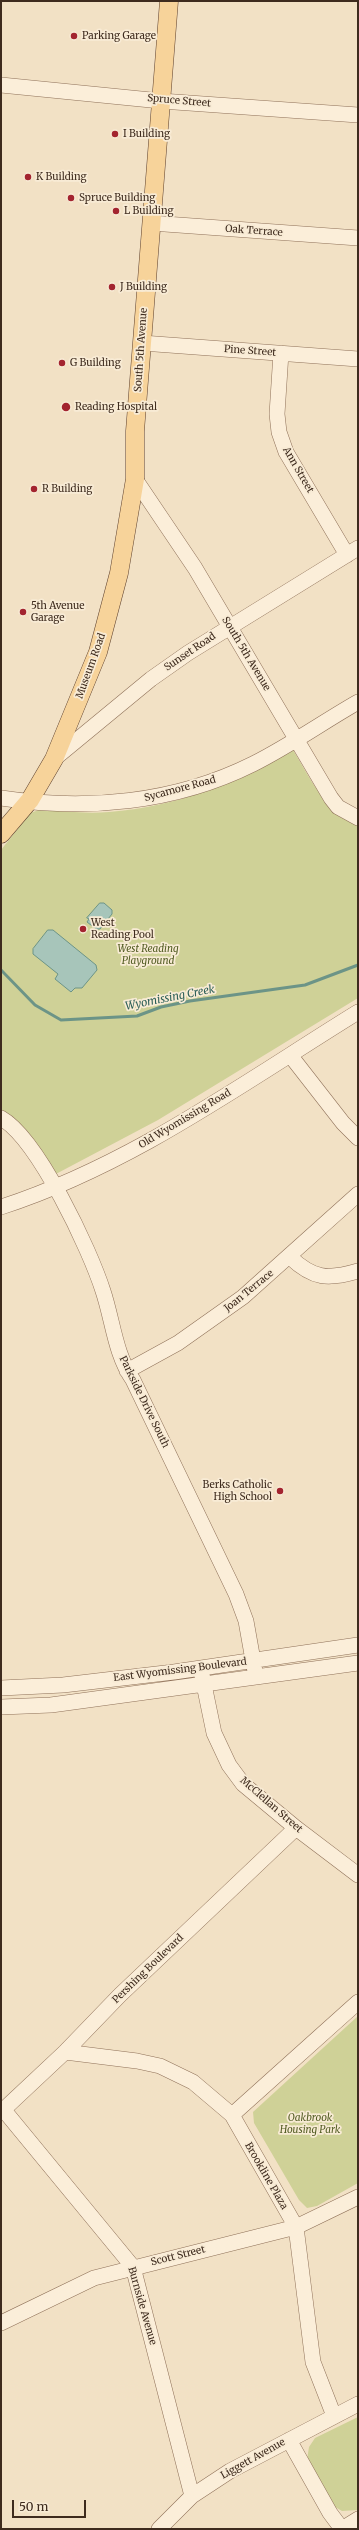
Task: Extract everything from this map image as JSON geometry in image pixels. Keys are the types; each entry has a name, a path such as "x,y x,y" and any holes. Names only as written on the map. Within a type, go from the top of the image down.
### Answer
{"main road":[{"name":"South 5th Avenue","path":"135,479 135,431 169,1"},
{"name":"Museum Road","path":"1,834 30,800 54,759 83,692 109,613 135,479"}],"street":[{"name":"Spruce Street","path":"1,85 161,100 358,114"},
{"name":"Oak Terrace","path":"151,223 358,238"},
{"name":"Pine Street","path":"142,343 358,359"},
{"name":"Ann Street","path":"281,353 277,414 281,438 286,452 352,551"},
{"name":"South 5th Avenue","path":"135,479 195,568 338,807 358,818"},
{"name":"Sunset Road","path":"54,759 151,679 230,626 352,551"},
{"name":"Sycamore Road","path":"1,798 106,804 134,802 180,791 236,772 297,739 358,702"},
{"name":"Old Wyomissing Road","path":"1,1206 54,1188 170,1129 358,1012"},
{"path":"290,1055 342,1123 358,1138"},
{"name":"Parkside Drive South","path":"1,1118 24,1138 41,1161 54,1188 70,1215 100,1281 114,1336 127,1371 134,1380 236,1594 246,1622 256,1677"},
{"name":"Joan Terrace","path":"127,1371 207,1324 243,1297 290,1257 358,1194"},
{"path":"290,1257 307,1271 322,1277 358,1271"},
{"name":"East Wyomissing Boulevard","path":"1,1688 63,1685 201,1668 358,1645"},
{"name":"East Wyomissing Boulevard","path":"1,1707 51,1705 358,1663"},
{"name":"McClellan Street","path":"201,1668 203,1685 214,1733 229,1765 243,1784 296,1828 358,1875"},
{"name":"Pershing Boulevard","path":"2,2110 65,2052 120,1995 296,1828"},
{"path":"232,2115 358,2002"},
{"name":"Brookline Plaza","path":"65,2052 137,2061 165,2068 193,2082 232,2115 296,2227 313,2362 334,2416"},
{"name":"Burnside Avenue","path":"2,2110 134,2267 192,2496"},
{"name":"Scott Street","path":"1,2323 94,2278 296,2227 358,2197"},
{"name":"Liggett Avenue","path":"159,2529 192,2496 249,2459 358,2404"},
{"path":"289,2440 330,2513 342,2529 358,2519"}],"green space":[{"name":"West Reading Playground","path":"293,750 312,782 327,803 346,819 358,824 358,998 158,1120 54,1175 1,1111 1,850 30,813 39,810 100,813 158,805 204,792 227,783"},
{"name":"Oakbrook Housing Park","path":"358,2016 358,2183 317,2206 307,2208 299,2200 254,2123 253,2112"},
{"path":"358,2417 358,2510 342,2511 330,2504 307,2460 309,2447 315,2438"}],"water":[{"path":"100,903 104,903 112,910 112,914 100,929 96,929 87,922 89,919 87,918"},
{"path":"48,930 53,930 96,965 97,970 82,988 75,988 71,992 55,979 58,974 33,954 33,949"}],"waterway":[{"name":"Wyomissing Creek","path":"1,970 35,1005 61,1020 137,1016 161,1007 190,1001 305,985 358,965"}],"place":[{"name":"Parking Garage","path":"74,36"},
{"name":"I Building","path":"115,134"},
{"name":"K Building","path":"28,177"},
{"name":"Spruce Building","path":"71,198"},
{"name":"L Building","path":"116,211"},
{"name":"J Building","path":"112,287"},
{"name":"G Building","path":"62,363"},
{"name":"Reading Hospital","path":"66,407"},
{"name":"R Building","path":"34,489"},
{"name":"5th Avenue Garage","path":"23,612"},
{"name":"West Reading Pool","path":"83,929"},
{"name":"Berks Catholic High School","path":"280,1491"}]}
